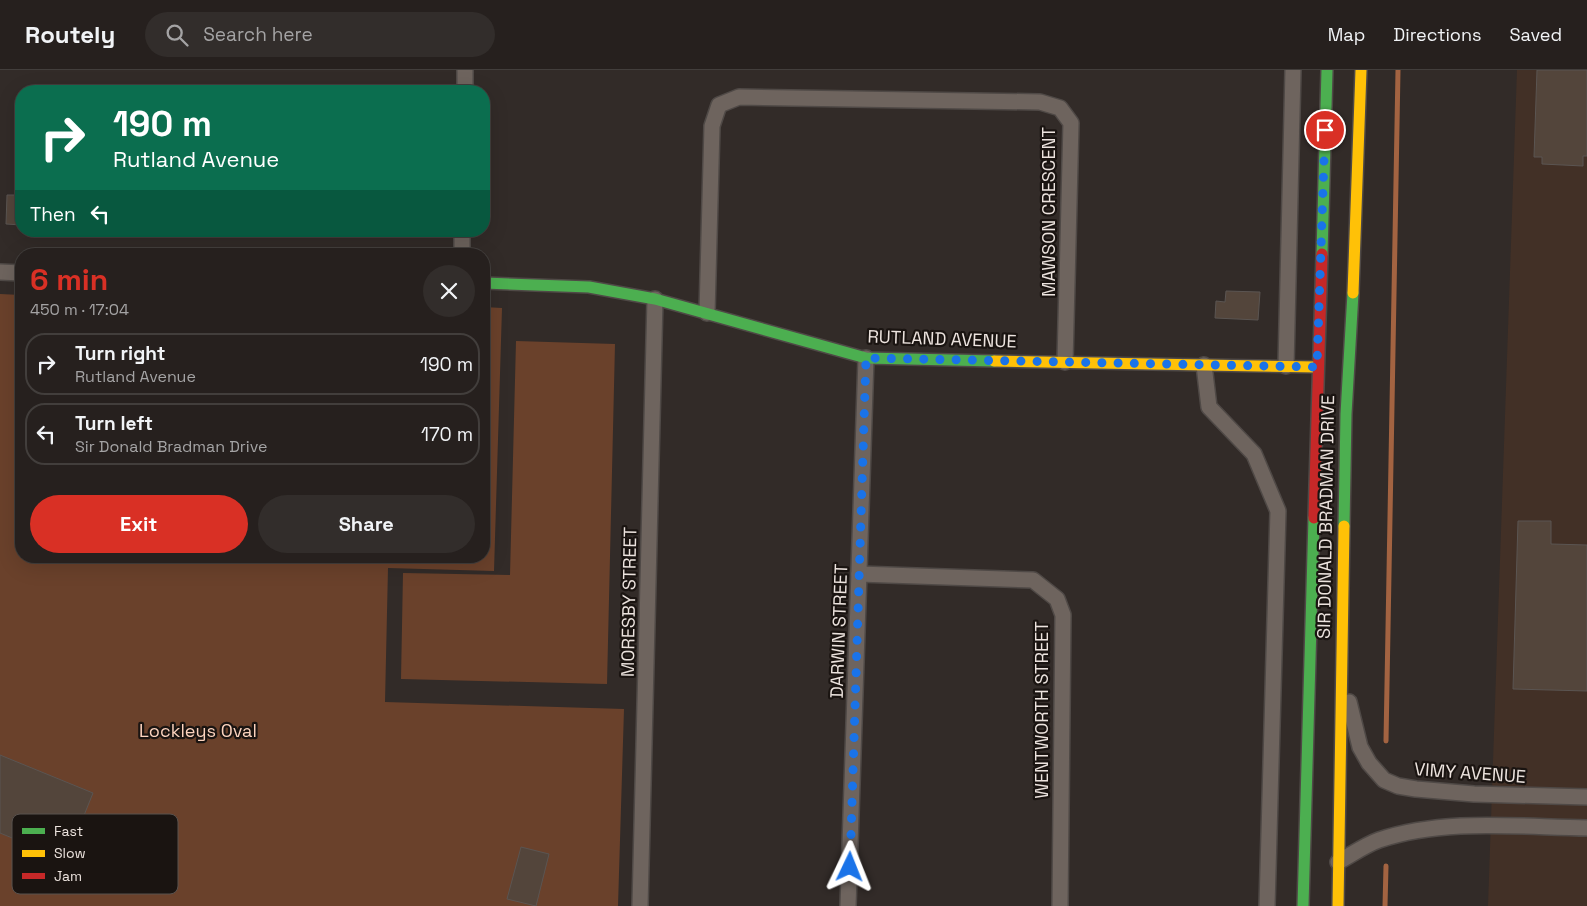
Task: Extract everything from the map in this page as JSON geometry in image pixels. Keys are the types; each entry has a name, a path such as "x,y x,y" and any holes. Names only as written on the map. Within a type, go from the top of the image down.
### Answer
{"main road":[{"name":"SIR DONALD BRADMAN DRIVE","path":"1304,906 1317,367 1327,70"},
{"name":"SIR DONALD BRADMAN DRIVE","path":"1338,906 1346,414 1351,340 1360,70"},
{"name":"RUTLAND AVENUE","path":"490,283 589,287 655,299 866,358 1317,367"},
{"path":"1346,414 1317,367 1351,340"}],"street":[{"path":"465,85 466,70"},
{"path":"1286,366 1294,70"},
{"name":"MAWSON CRESCENT","path":"707,313 712,126 719,105 739,97 1040,102 1060,108 1071,123 1065,362"},
{"path":"0,272 15,272"},
{"name":"MORESBY STREET","path":"640,906 655,299"},
{"name":"DARWIN STREET","path":"848,906 866,358"},
{"path":"1204,365 1209,407 1254,454 1278,511 1267,906"},
{"name":"WENTWORTH STREET","path":"859,574 1033,580 1058,599 1062,615 1060,906"},
{"name":"VIMY AVENUE","path":"1342,668 1360,747 1369,764 1384,780 1398,786 1416,789 1474,794 1587,797"},
{"path":"1338,862 1377,840 1411,832 1472,826 1587,828"}],"shaded area":[{"path":"1517,70 1587,70 1587,906 1488,906"}],"green space":[{"name":"Lockleys Oval","path":"0,294 15,295 15,563 490,563 490,307 502,308 494,571 388,568 385,702 624,709 618,906 0,906"},
{"path":"516,341 615,344 607,684 401,679 403,573 510,575"}],"building":[{"path":"1537,70 1587,70 1587,156 1583,156 1583,166 1542,164 1542,157 1534,157"},
{"path":"7,195 15,195 15,225 6,224"},
{"path":"1226,291 1260,292 1258,320 1215,318 1216,301 1225,302"},
{"path":"1518,521 1551,521 1551,544 1587,545 1587,691 1513,689"},
{"path":"0,755 93,793 85,814 12,814 12,838 0,833"},
{"path":"521,847 549,854 536,906 507,899"}],"waterway":[{"path":"1386,741 1398,70"},
{"path":"1385,906 1386,866"}],"traffic: fast":[{"path":"1322,254 1327,70"},
{"path":"490,283 589,287 655,299 866,358 994,361"},
{"path":"1344,526 1346,414 1353,293"},
{"path":"1303,906 1314,518"}],"traffic: slow":[{"path":"1353,293 1361,70"},
{"path":"994,361 1317,367"},
{"path":"1338,906 1344,526"}],"traffic: jam":[{"path":"1314,518 1322,254"}],"route":[{"path":"850,867 866,358 1317,367 1325,130"}]}
